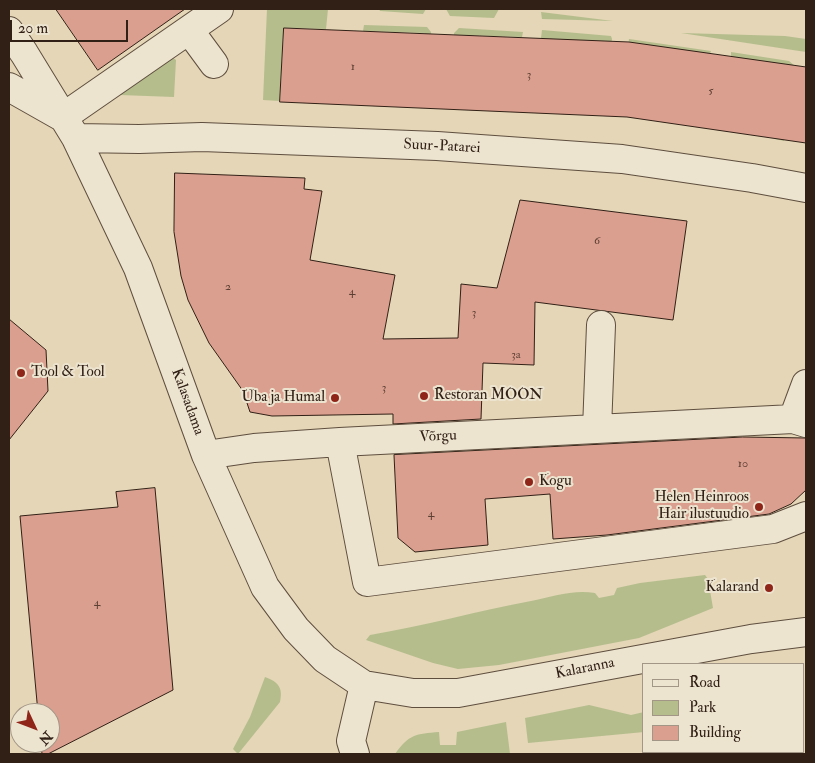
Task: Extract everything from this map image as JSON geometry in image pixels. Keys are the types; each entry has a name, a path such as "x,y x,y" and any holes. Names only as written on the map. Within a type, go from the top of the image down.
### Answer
{"street":[{"path":"9,87 70,128 189,30 219,9"},
{"path":"189,30 214,64"},
{"name":"Kalasadama","path":"9,31 70,128 138,268 206,455 265,587 296,629 325,659 364,685"},
{"name":"Suur-Patarei","path":"70,128 139,139 202,137 437,146 612,158 752,178 806,188"},
{"path":"597,429 601,325"},
{"path":"799,421 806,384"},
{"name":"Võrgu","path":"206,455 254,448 340,442 671,425 799,421"},
{"path":"340,442 367,582 773,529 806,516"},
{"name":"Kalaranna","path":"364,685 413,693 458,693 741,640 806,632"},
{"path":"356,754 351,741 364,685"}],"green space":[{"path":"267,9 328,9 326,29 284,28 280,101 263,100"},
{"path":"379,9 426,9 423,14 380,11"},
{"path":"446,9 499,9 494,18 450,16"},
{"path":"541,12 613,21 542,19"},
{"path":"364,25 427,27 431,32 428,107 422,108 425,33 363,31"},
{"path":"459,28 523,32 522,37 461,35 450,109 454,33"},
{"path":"542,30 611,36 602,114 541,38"},
{"path":"681,33 785,36 806,39 806,52"},
{"path":"629,39 711,51 710,54 635,118 619,116"},
{"path":"731,52 789,61 795,66 784,141 775,139 786,65 731,57"},
{"path":"172,57 176,60 174,97 120,95"},
{"path":"705,575 708,579 713,608 639,638 499,665 458,669 433,663 366,640 370,635 563,594 587,592 595,593 599,598 614,595 617,588 640,583"},
{"path":"265,677 274,681 279,686 281,693 280,702 238,754 233,749 250,717"},
{"path":"589,705 631,715 642,712 642,732 528,743 525,718"},
{"path":"506,722 510,754 395,754 405,742 414,736 439,732 440,745 456,745 457,732"}],"building":[{"path":"56,9 185,9 98,70"},
{"path":"284,28 629,42 806,67 806,143 627,117 280,102"},
{"path":"175,173 305,178 304,189 322,191 310,260 395,275 383,339 458,338 461,284 497,288 520,200 687,221 673,320 535,302 534,365 483,363 481,419 393,424 393,414 272,416 250,412 243,391 209,343 188,300 181,276 174,232"},
{"path":"9,319 46,350 48,391 9,440"},
{"path":"743,437 806,438 806,490 791,504 769,514 607,535 553,539 550,494 485,499 488,545 415,552 398,538 394,455"},
{"path":"155,488 173,690 60,748 60,703 37,703 20,516 118,507 116,492"}],"place":[{"name":"Tool & Tool","path":"21,373"},
{"name":"Restoran MOON","path":"424,396"},
{"name":"Uba ja Humal","path":"335,398"},
{"name":"Kogu","path":"529,482"},
{"name":"Helen Heinroos Hair ilustuudio","path":"759,507"},
{"name":"Kalarand","path":"769,588"}]}
